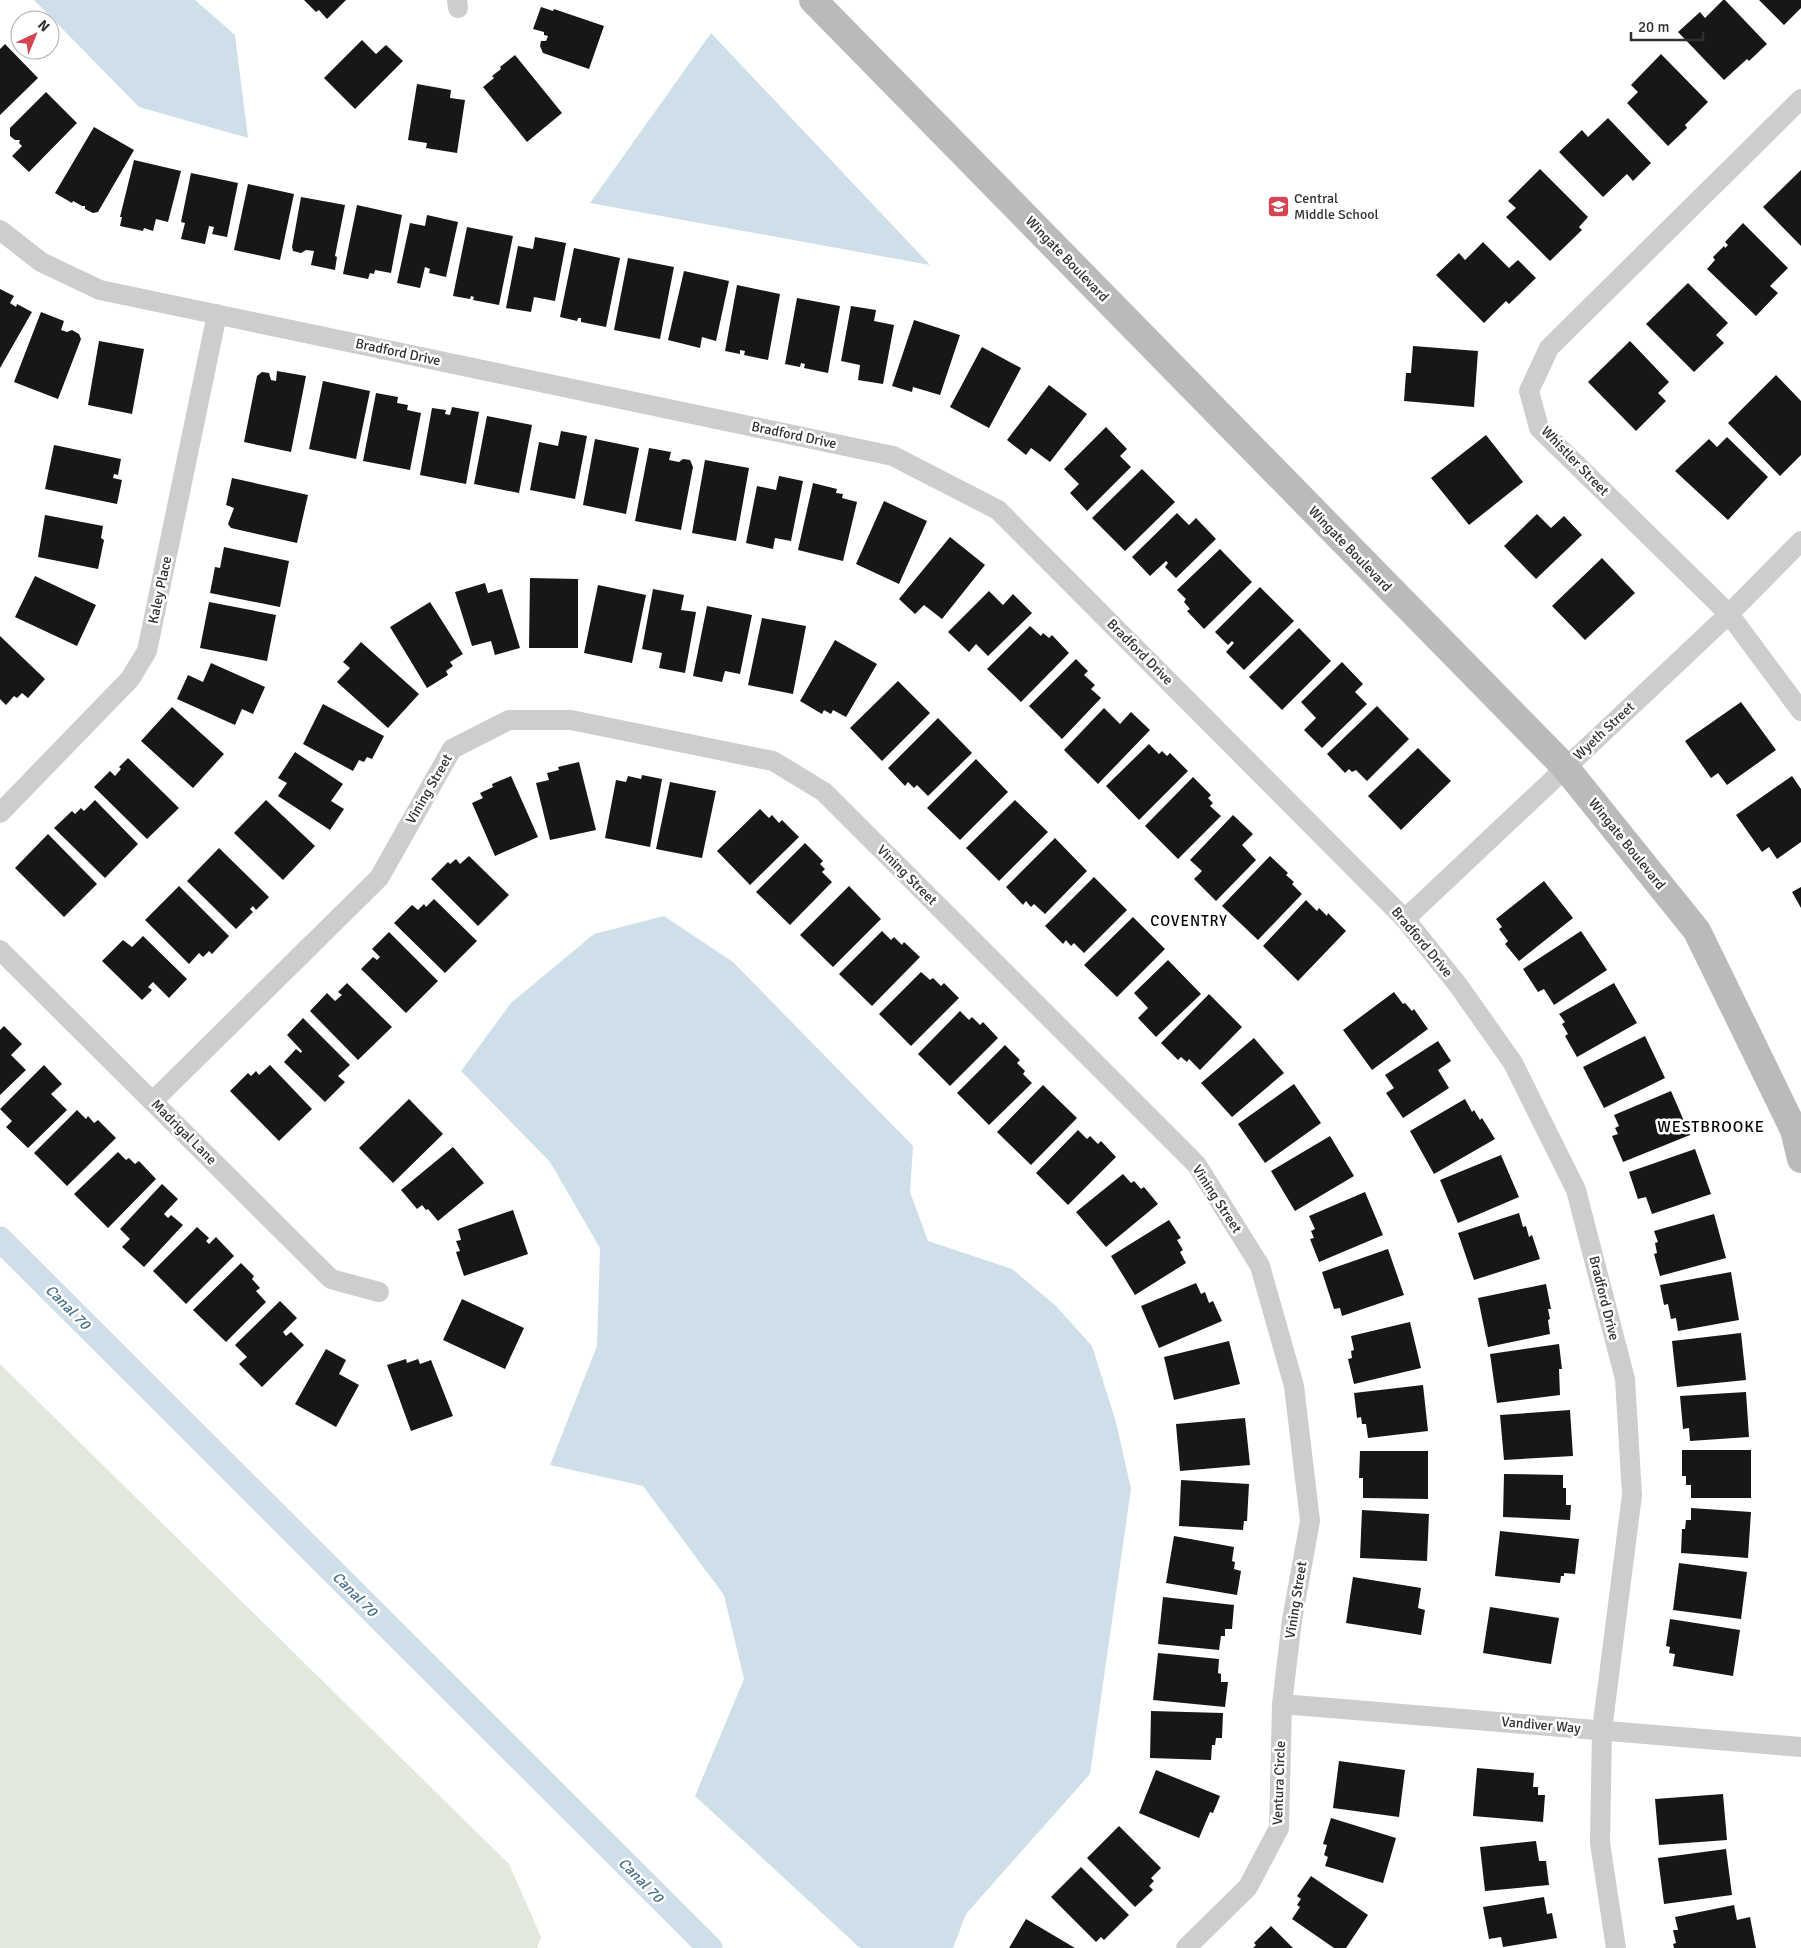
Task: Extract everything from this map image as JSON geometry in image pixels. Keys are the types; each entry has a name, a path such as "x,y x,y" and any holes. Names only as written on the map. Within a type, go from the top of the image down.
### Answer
{"street":[{"name":"Wingate Boulevard","path":"812,0 1565,767 1697,931 1794,1130 1801,1159"},
{"name":"Whistler Street","path":"1801,99 1549,348 1529,391 1540,428 1728,614 1801,711"},
{"name":"Bradford Drive","path":"0,230 41,262 100,290 893,456 998,510 1404,919 1458,985 1513,1063 1576,1190 1625,1379 1632,1495 1602,1730"},
{"name":"Kaley Place","path":"0,813 130,679 147,651 217,314"},
{"name":"Wyeth Street","path":"1404,919 1728,614 1801,542"},
{"name":"Vining Street","path":"153,1101 379,878 452,749 510,720 570,720 774,761 824,792 1197,1165 1260,1266 1294,1386 1310,1521 1292,1620 1282,1704"},
{"name":"Madrigal Lane","path":"0,950 331,1279 379,1292"},
{"name":"Vandiver Way","path":"1282,1704 1801,1747"},
{"name":"Ventura Circle","path":"1186,1948 1248,1887 1279,1828 1282,1704"},
{"path":"1602,1730 1600,1843 1616,1948"}],"shaded area":[{"path":"34,0 195,0 235,35 248,138 139,107 60,26 60,10 44,10"},
{"path":"711,33 930,265 590,203"},
{"path":"664,916 733,962 913,1146 910,1192 928,1241 1012,1269 1056,1306 1092,1346 1116,1422 1131,1489 1090,1774 966,1914 953,1948 860,1948 695,1796 744,1679 724,1595 643,1486 550,1465 597,1346 600,1248 550,1162 461,1071 511,1003 594,934"},
{"path":"0,1364 509,1864 541,1937 537,1948 0,1948"}],"building":[{"path":"304,0 346,0 327,19 319,10 316,12"},
{"path":"1723,0 1767,44 1724,80 1678,32 1700,12 1705,18"},
{"path":"1759,0 1801,0 1801,8 1784,25"},
{"path":"541,7 553,11 554,9 604,26 589,69 543,53 540,46 541,41 546,41 548,36 544,35 544,32 533,29"},
{"path":"362,40 376,54 386,45 403,61 355,109 324,78"},
{"path":"5,44 10,49 10,60 21,60 38,78 0,115 0,49"},
{"path":"1661,54 1708,102 1685,125 1687,128 1668,146 1627,103 1638,92 1631,85"},
{"path":"515,55 562,113 527,142 483,87 494,78 492,76 501,69 500,67"},
{"path":"417,84 451,90 450,98 465,100 457,153 426,148 427,143 408,140"},
{"path":"46,92 77,123 29,172 12,156 22,146 19,143 20,140 15,140 10,136 10,128"},
{"path":"1608,118 1651,163 1633,181 1627,174 1603,197 1559,152 1582,130 1588,137"},
{"path":"94,127 134,150 98,212 93,213 85,209 85,206 73,201 72,203 55,193"},
{"path":"134,160 181,171 168,222 156,219 153,231 144,228 143,231 120,226 122,217 120,217"},
{"path":"1540,169 1588,217 1579,227 1582,230 1550,261 1506,217 1516,208 1508,201"},
{"path":"1801,170 1801,246 1763,207"},
{"path":"191,173 238,183 227,237 212,234 214,227 209,226 205,244 181,239 185,223 181,222"},
{"path":"248,184 294,194 280,260 234,250"},
{"path":"301,197 345,205 335,256 337,257 335,270 311,265 314,251 306,250 301,253 293,251 292,247"},
{"path":"357,205 402,215 391,273 375,270 374,274 370,273 368,279 343,274"},
{"path":"427,215 458,222 446,277 429,273 430,269 425,267 420,288 397,283 410,223 425,226"},
{"path":"1743,223 1788,268 1770,286 1778,293 1756,316 1707,269 1715,260 1713,257 1724,246 1725,248 1728,245 1725,242"},
{"path":"467,227 513,236 499,305 473,300 474,297 471,296 470,299 453,296"},
{"path":"535,237 566,243 555,301 534,297 531,312 506,308 518,246 533,249"},
{"path":"1483,242 1509,268 1518,260 1536,278 1509,304 1506,301 1484,323 1436,275 1459,253 1465,260"},
{"path":"574,248 620,258 606,327 581,322 581,318 578,318 577,321 560,317"},
{"path":"628,258 674,267 660,339 614,330"},
{"path":"684,271 729,281 716,341 702,337 700,348 668,340"},
{"path":"1688,283 1728,323 1716,335 1724,343 1694,372 1646,324"},
{"path":"737,285 780,294 768,360 744,355 745,351 740,350 740,354 725,351"},
{"path":"0,289 14,296 10,303 16,307 17,304 32,312 0,368"},
{"path":"797,298 840,306 828,373 804,368 805,364 801,363 800,367 785,364"},
{"path":"851,306 876,310 874,321 894,325 883,384 858,380 860,365 841,361"},
{"path":"41,312 64,321 61,330 67,332 72,330 79,334 81,339 58,399 14,382"},
{"path":"914,320 960,335 940,395 913,387 912,392 892,386"},
{"path":"99,341 144,349 132,414 88,405"},
{"path":"1630,341 1669,382 1658,393 1666,401 1636,431 1588,382"},
{"path":"1413,346 1478,351 1474,407 1404,401 1406,373 1411,373"},
{"path":"982,347 1021,368 989,428 950,407"},
{"path":"277,371 306,376 291,452 244,442 257,376 262,372 269,373 271,380 276,381"},
{"path":"1776,375 1801,401 1801,455 1780,476 1728,423"},
{"path":"323,381 370,391 356,459 309,449"},
{"path":"1049,385 1087,414 1050,462 1031,448 1026,455 1007,440"},
{"path":"376,393 398,397 397,403 408,405 407,410 421,413 410,470 363,461"},
{"path":"452,407 479,412 466,484 420,475 432,408 446,410 445,414 450,415"},
{"path":"487,416 532,425 519,493 474,484"},
{"path":"1106,427 1127,449 1120,456 1131,467 1087,511 1070,493 1079,484 1064,469"},
{"path":"561,431 587,436 575,499 530,490 539,442 558,446"},
{"path":"1486,435 1523,482 1469,525 1431,478"},
{"path":"1727,437 1768,477 1728,520 1675,471 1709,439 1717,447"},
{"path":"595,439 639,448 626,514 583,505"},
{"path":"54,445 121,459 118,475 114,474 113,478 122,480 117,504 45,489"},
{"path":"649,448 671,452 669,460 679,462 683,459 690,460 693,467 681,530 635,521"},
{"path":"705,460 749,468 736,541 692,533"},
{"path":"1142,469 1175,502 1125,551 1092,518"},
{"path":"779,476 803,481 791,541 775,538 773,549 746,543 757,486 776,490"},
{"path":"232,478 308,495 297,543 231,528 228,524 234,508 226,505"},
{"path":"813,483 837,489 836,493 843,494 842,498 857,502 843,561 798,550"},
{"path":"884,501 927,521 899,584 856,564"},
{"path":"1177,513 1189,525 1196,518 1216,539 1176,578 1165,567 1168,563 1166,561 1150,576 1132,557"},
{"path":"1537,514 1551,528 1564,516 1582,535 1536,579 1504,546"},
{"path":"45,515 103,526 101,538 104,540 98,569 38,557"},
{"path":"950,537 985,565 942,619 924,605 915,614 899,599"},
{"path":"224,547 289,561 280,607 210,593 215,567 220,568"},
{"path":"1220,549 1252,582 1204,629 1187,611 1190,609 1184,602 1186,599 1177,590"},
{"path":"1602,558 1635,593 1585,640 1552,606"},
{"path":"35,576 96,605 77,646 15,617"},
{"path":"530,578 578,579 578,648 529,648"},
{"path":"485,583 488,593 502,589 520,648 495,655 491,641 472,646 455,592"},
{"path":"598,585 646,595 632,663 584,653"},
{"path":"1260,587 1294,621 1244,670 1226,652 1234,643 1232,641 1228,645 1215,632"},
{"path":"653,589 684,595 681,610 696,612 685,673 659,668 662,653 642,649"},
{"path":"989,591 1003,605 1013,594 1032,613 988,656 976,644 969,652 948,632"},
{"path":"209,602 276,615 267,661 200,648"},
{"path":"430,602 463,654 450,662 453,666 446,671 448,675 427,688 390,627"},
{"path":"707,606 752,615 740,674 725,671 722,682 693,676"},
{"path":"762,618 806,626 793,694 748,685"},
{"path":"1030,626 1041,636 1043,633 1049,638 1052,635 1069,653 1021,702 987,669"},
{"path":"1299,628 1331,661 1282,710 1249,677"},
{"path":"0,636 45,679 28,698 22,693 17,698 14,696 6,705 0,699"},
{"path":"835,640 877,664 846,717 833,710 831,714 824,710 822,714 800,701"},
{"path":"361,642 419,694 388,728 337,682 350,668 343,662"},
{"path":"1076,659 1088,671 1084,675 1095,685 1091,689 1101,698 1062,739 1029,706"},
{"path":"1342,662 1363,684 1355,692 1367,704 1322,748 1304,730 1316,718 1301,702"},
{"path":"211,663 265,687 253,714 242,709 235,725 177,699 188,675 203,682"},
{"path":"898,681 930,713 882,761 850,728"},
{"path":"1741,702 1776,750 1727,785 1718,773 1711,778 1685,741"},
{"path":"323,704 384,736 372,759 367,757 364,762 359,760 353,771 303,744"},
{"path":"1377,706 1409,739 1367,781 1356,770 1352,772 1349,769 1345,773 1327,754"},
{"path":"172,707 224,754 193,788 141,741"},
{"path":"1104,708 1120,724 1131,712 1150,730 1098,784 1064,750"},
{"path":"938,718 972,753 928,796 917,785 914,788 908,782 905,786 888,768"},
{"path":"1149,744 1159,754 1162,751 1167,756 1170,753 1188,771 1139,820 1106,786"},
{"path":"1418,748 1451,781 1401,830 1368,796"},
{"path":"295,752 343,784 331,801 344,809 330,830 278,796 287,783 278,778"},
{"path":"128,758 179,808 147,839 94,787 110,771 115,776 121,769 119,767"},
{"path":"976,759 1008,792 960,840 927,808"},
{"path":"579,762 596,830 550,840 536,783 549,780 547,773 559,770 558,767"},
{"path":"642,775 662,779 650,847 605,838 616,780 626,782 628,776 641,779"},
{"path":"511,776 538,837 495,856 472,803 483,798 480,793 493,787 492,784"},
{"path":"1792,776 1801,789 1801,842 1777,859 1769,847 1762,852 1736,815"},
{"path":"1193,777 1211,795 1208,798 1213,803 1210,806 1221,816 1178,859 1145,826"},
{"path":"670,782 716,791 702,858 656,849"},
{"path":"95,800 138,844 105,878 54,828 72,811 75,814 81,808 84,811"},
{"path":"266,800 315,846 283,880 234,833"},
{"path":"1015,800 1048,832 999,881 966,848"},
{"path":"760,809 769,818 772,815 779,823 782,820 799,837 750,885 717,851"},
{"path":"1233,815 1253,834 1242,845 1256,860 1216,901 1194,879 1202,871 1190,860"},
{"path":"48,834 97,884 64,917 15,868"},
{"path":"1055,838 1087,871 1045,914 1034,904 1031,907 1026,901 1023,905 1006,887"},
{"path":"805,843 823,861 820,864 825,869 822,872 832,882 790,925 756,892"},
{"path":"219,848 269,897 256,910 253,906 250,909 253,912 236,929 187,881"},
{"path":"469,856 509,895 478,926 431,879 448,862 450,864 456,859 460,864"},
{"path":"1270,856 1288,873 1286,875 1294,882 1292,884 1302,894 1258,940 1222,906"},
{"path":"1094,877 1127,910 1084,953 1074,943 1071,946 1066,940 1063,944 1045,926"},
{"path":"1544,881 1573,918 1519,961 1505,944 1508,941 1499,929 1502,927 1496,919"},
{"path":"179,886 229,936 212,954 209,951 203,957 199,953 189,964 145,920"},
{"path":"849,886 881,919 833,967 800,935"},
{"path":"1801,887 1801,908 1792,892"},
{"path":"434,899 477,941 445,973 394,923 412,905 418,910 424,904 426,907"},
{"path":"1306,900 1317,911 1319,908 1327,916 1328,913 1346,931 1298,981 1263,946"},
{"path":"1133,917 1165,949 1117,997 1084,965"},
{"path":"882,931 891,940 894,937 902,945 904,942 920,957 872,1006 839,974"},
{"path":"1581,931 1607,970 1554,1005 1544,989 1538,992 1523,969"},
{"path":"389,932 438,981 406,1013 361,969 373,957 377,960 380,957 372,949"},
{"path":"143,936 187,979 169,998 153,982 148,987 152,990 142,1000 102,961 123,940 132,947"},
{"path":"1168,960 1201,994 1156,1037 1138,1018 1148,1008 1134,993"},
{"path":"921,972 930,980 933,978 941,986 944,983 959,998 911,1046 879,1014"},
{"path":"347,983 392,1027 358,1060 310,1011 327,993 335,1001 342,995 338,992"},
{"path":"1614,983 1637,1023 1577,1057 1565,1036 1568,1034 1562,1024 1565,1022 1559,1014"},
{"path":"1394,992 1403,1004 1405,1003 1412,1011 1414,1009 1428,1029 1372,1070 1343,1030"},
{"path":"1209,994 1242,1027 1200,1070 1189,1059 1187,1062 1181,1057 1178,1060 1161,1043"},
{"path":"960,1011 969,1020 972,1017 980,1025 983,1022 998,1038 950,1086 918,1054"},
{"path":"303,1018 350,1065 338,1076 345,1082 325,1102 284,1062 296,1049 301,1053 302,1051 287,1035"},
{"path":"4,1026 22,1044 11,1055 26,1070 0,1095 0,1030"},
{"path":"1645,1036 1665,1078 1604,1108 1583,1067"},
{"path":"1254,1038 1284,1073 1232,1117 1201,1083"},
{"path":"1438,1041 1451,1061 1438,1070 1449,1088 1403,1118 1386,1093 1394,1088 1385,1075"},
{"path":"1005,1045 1020,1060 1017,1063 1025,1071 1023,1074 1032,1083 989,1125 957,1093"},
{"path":"44,1065 62,1084 51,1094 67,1110 28,1148 6,1127 12,1121 0,1109"},
{"path":"270,1065 312,1109 279,1141 230,1091 248,1073 251,1076 256,1071 259,1075"},
{"path":"1294,1084 1321,1123 1265,1163 1238,1124"},
{"path":"1043,1085 1077,1118 1031,1165 997,1132"},
{"path":"1671,1091 1690,1135 1623,1162 1612,1136 1618,1134 1615,1128 1619,1126 1614,1115"},
{"path":"409,1099 443,1134 393,1183 359,1148"},
{"path":"1465,1099 1472,1112 1474,1110 1480,1120 1482,1118 1495,1139 1434,1174 1410,1131"},
{"path":"77,1110 86,1119 88,1116 94,1123 98,1120 116,1138 67,1186 34,1153"},
{"path":"1078,1130 1087,1139 1090,1136 1098,1144 1101,1141 1116,1157 1068,1205 1036,1173"},
{"path":"1330,1136 1354,1176 1295,1211 1271,1171"},
{"path":"453,1147 484,1183 438,1221 422,1205 417,1209 401,1190"},
{"path":"1695,1149 1711,1194 1652,1214 1646,1197 1638,1199 1629,1172"},
{"path":"118,1152 126,1160 129,1158 135,1164 139,1161 156,1179 108,1228 74,1194"},
{"path":"1501,1155 1519,1197 1458,1223 1440,1180"},
{"path":"1123,1174 1131,1183 1134,1181 1141,1189 1144,1187 1158,1204 1106,1247 1076,1212"},
{"path":"162,1184 178,1199 164,1214 168,1218 171,1215 183,1225 144,1267 122,1247 130,1239 120,1229"},
{"path":"1365,1192 1383,1235 1319,1262 1310,1239 1314,1238 1311,1231 1315,1229 1309,1216"},
{"path":"513,1210 528,1254 464,1276 456,1252 460,1251 456,1241 461,1240 458,1229"},
{"path":"1519,1213 1523,1227 1526,1226 1529,1237 1532,1235 1540,1259 1474,1280 1458,1233"},
{"path":"1714,1214 1726,1258 1660,1276 1654,1254 1657,1253 1655,1243 1658,1242 1654,1231"},
{"path":"1169,1220 1181,1238 1177,1240 1183,1250 1180,1252 1186,1263 1135,1295 1111,1256"},
{"path":"197,1227 209,1238 206,1241 209,1244 216,1237 234,1256 186,1304 153,1271"},
{"path":"1388,1249 1404,1295 1342,1316 1340,1308 1334,1309 1322,1272"},
{"path":"241,1263 254,1276 252,1279 260,1288 256,1291 266,1302 226,1342 193,1310"},
{"path":"1731,1272 1739,1320 1678,1331 1676,1318 1671,1319 1668,1304 1664,1305 1660,1285"},
{"path":"1196,1283 1201,1294 1205,1292 1209,1303 1213,1301 1222,1321 1159,1348 1141,1306"},
{"path":"1546,1284 1551,1309 1548,1309 1550,1334 1488,1347 1478,1298"},
{"path":"462,1299 524,1328 505,1369 443,1340"},
{"path":"280,1301 297,1318 283,1332 286,1336 291,1332 304,1345 262,1387 239,1364 247,1357 235,1345"},
{"path":"1410,1322 1421,1368 1354,1384 1348,1359 1352,1358 1351,1351 1354,1350 1351,1336"},
{"path":"1741,1333 1746,1380 1677,1387 1672,1341"},
{"path":"1229,1341 1240,1384 1174,1400 1164,1357"},
{"path":"1559,1344 1562,1369 1559,1369 1560,1395 1497,1403 1490,1354"},
{"path":"326,1349 346,1360 339,1374 359,1385 336,1427 295,1404"},
{"path":"406,1359 407,1363 418,1359 420,1364 431,1360 453,1416 411,1431 387,1365"},
{"path":"1423,1385 1428,1431 1368,1438 1366,1424 1362,1424 1361,1417 1357,1418 1354,1393"},
{"path":"1746,1392 1749,1437 1690,1441 1689,1428 1683,1429 1680,1396"},
{"path":"1570,1410 1573,1456 1504,1460 1500,1415"},
{"path":"1245,1418 1250,1465 1180,1471 1176,1424"},
{"path":"1682,1450 1751,1450 1751,1498 1691,1498 1691,1485 1686,1485 1686,1476 1682,1476"},
{"path":"1360,1451 1428,1451 1428,1499 1363,1498 1363,1478 1359,1478"},
{"path":"1504,1474 1563,1475 1563,1488 1566,1488 1566,1505 1571,1505 1570,1520 1503,1517"},
{"path":"1181,1480 1249,1484 1247,1521 1244,1521 1243,1530 1179,1526"},
{"path":"1691,1508 1751,1512 1748,1558 1681,1553 1682,1529 1685,1529 1686,1520 1691,1520"},
{"path":"1362,1510 1429,1514 1427,1561 1360,1558"},
{"path":"1500,1531 1579,1539 1575,1574 1564,1573 1564,1576 1561,1576 1560,1583 1495,1576"},
{"path":"1174,1536 1234,1547 1232,1561 1235,1562 1234,1569 1241,1571 1237,1595 1166,1583"},
{"path":"1679,1563 1747,1572 1741,1619 1673,1610"},
{"path":"1353,1577 1421,1588 1418,1608 1425,1610 1421,1635 1346,1623"},
{"path":"1163,1597 1234,1605 1232,1629 1225,1629 1225,1636 1221,1636 1219,1650 1158,1644"},
{"path":"1490,1607 1559,1618 1551,1664 1483,1653"},
{"path":"1670,1619 1740,1630 1733,1676 1673,1666 1675,1654 1669,1653 1670,1647 1666,1646"},
{"path":"1158,1653 1219,1659 1218,1673 1221,1674 1221,1682 1228,1682 1225,1707 1153,1700"},
{"path":"1151,1711 1223,1713 1222,1738 1216,1738 1215,1745 1212,1745 1211,1760 1150,1758"},
{"path":"1339,1761 1405,1770 1399,1817 1333,1808"},
{"path":"1477,1768 1534,1773 1533,1787 1538,1787 1538,1795 1545,1795 1543,1822 1473,1816"},
{"path":"1156,1770 1220,1796 1213,1813 1210,1812 1199,1838 1139,1813"},
{"path":"1723,1794 1727,1840 1659,1845 1655,1799"},
{"path":"1331,1818 1396,1838 1383,1883 1325,1866 1328,1857 1324,1855 1327,1845 1323,1844"},
{"path":"1119,1826 1161,1868 1151,1878 1154,1881 1149,1886 1153,1890 1135,1907 1087,1858"},
{"path":"1536,1841 1539,1861 1546,1861 1549,1885 1485,1891 1480,1847"},
{"path":"1726,1849 1732,1895 1664,1904 1658,1858"},
{"path":"1081,1867 1129,1915 1104,1940 1101,1937 1096,1942 1051,1897"},
{"path":"1311,1876 1368,1915 1346,1948 1334,1948 1292,1919 1300,1907 1297,1905 1301,1899 1297,1896"},
{"path":"1544,1897 1547,1914 1552,1913 1557,1938 1503,1947 1501,1937 1489,1939 1483,1907"},
{"path":"1734,1905 1737,1920 1750,1917 1756,1948 1674,1948 1673,1944 1676,1943 1673,1930 1678,1930 1675,1917"},
{"path":"1026,1919 1075,1948 1009,1948"},
{"path":"1271,1926 1293,1948 1253,1948 1256,1945 1254,1943"}],"waterway":[{"name":"Canal 70","path":"0,1239 710,1948"}],"place":[{"name":"Central Middle School","path":"1278,206"}],"district":[{"name":"COVENTRY","path":"1189,921"},
{"name":"WESTBROOKE","path":"1711,1127"}]}
